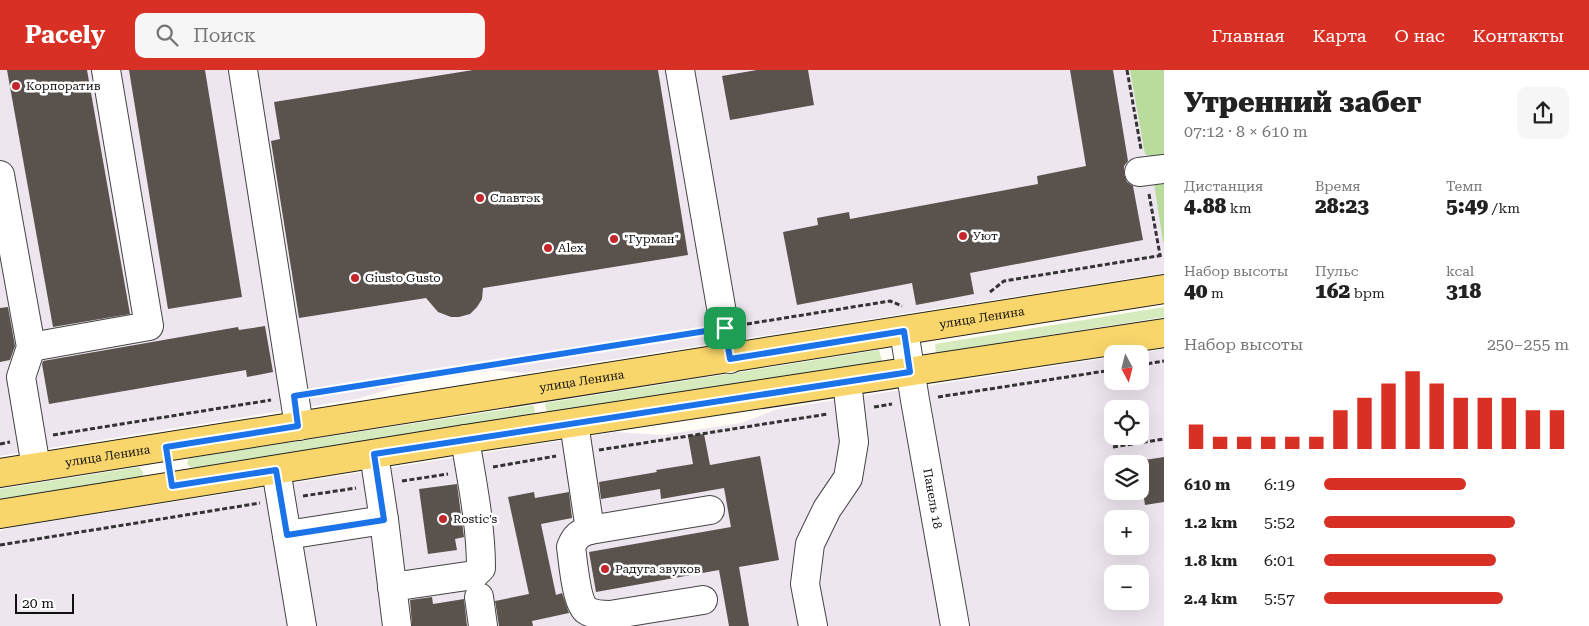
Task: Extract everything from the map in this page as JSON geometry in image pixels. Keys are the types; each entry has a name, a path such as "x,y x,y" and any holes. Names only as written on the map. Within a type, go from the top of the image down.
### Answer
{"main road":[{"name":"улица Ленина","path":"0,473 730,359 904,319 1164,290"},
{"path":"0,514 374,454 1164,333"},
{"path":"166,447 172,486"}],"street":[{"path":"30,347 149,326 106,70"},
{"path":"243,70 298,426"},
{"path":"680,70 730,359"},
{"path":"0,175 30,347 10,378 31,439 36,467"},
{"name":"Панель 18","path":"904,319 910,372 955,626"},
{"path":"812,626 805,584 810,544 827,509 848,478 854,442 846,382"},
{"path":"574,423 590,530"},
{"path":"392,587 474,575 481,568 478,514 465,440"},
{"path":"374,454 397,626"},
{"path":"276,470 302,626"},
{"path":"703,600 610,616 586,610 580,601 571,547 574,539 580,533 590,530 710,510"},
{"path":"287,535 384,520"},
{"path":"479,597 483,626"}],"path":[{"path":"984,296 1004,281 1164,255"},
{"path":"0,444 890,301 904,319"},
{"path":"1149,364 1164,361"},
{"path":"1113,447 1164,439"}],"shaded area":[{"path":"0,70 1164,70 1164,273 525,373 496,370 414,382 357,399 0,456"},
{"path":"1164,349 1164,626 0,626 0,531 9,528 616,432 662,435 741,423 778,409 1104,358 1104,390 1149,390 1149,352"}],"green space":[{"path":"1130,70 1164,70 1164,155 1153,157 1145,154"},
{"path":"1164,175 1164,242 1163,242 1153,177"},
{"path":"1164,307 1164,317 936,353 935,344"},
{"path":"879,350 882,361 547,414 545,403"},
{"path":"534,405 535,415 191,468 187,464 189,458"},
{"path":"139,467 143,472 143,476 140,477 0,499 0,489"}],"building":[{"path":"7,70 87,70 130,314 53,327"},
{"path":"129,70 205,70 242,297 168,309"},
{"name":"Славтэк","path":"473,70 658,70 688,255 483,288 482,299 477,307 470,314 459,317 451,317 438,312 426,298 299,318 271,141 280,139 274,102"},
{"path":"757,70 808,70 814,105 730,120 722,76"},
{"name":"Уют","path":"1070,70 1113,70 1128,161 1124,166 1124,174 1127,182 1133,186 1143,240 970,273 974,294 916,305 912,283 797,305 783,232 818,225 817,218 849,212 850,219 1038,184 1037,176 1086,166"},
{"path":"8,307 15,346 10,360 0,362 0,308"},
{"path":"265,326 273,372 247,377 246,370 49,404 43,361 238,327 239,330"},
{"path":"704,434 710,465 760,456 779,560 739,567 749,626 729,626 719,570 596,592 589,552 731,527 724,488 661,499 660,489 601,499 599,482 693,464 688,436"},
{"path":"1164,457 1164,502 1145,505 1144,500 1149,500 1149,459"},
{"name":"Rostic's","path":"457,484 464,537 455,539 457,550 428,554 419,489"},
{"path":"534,492 535,498 569,492 572,518 541,524 556,595 562,593 569,613 532,621 533,626 499,626 495,601 529,594 508,497"},
{"path":"432,597 433,604 464,599 467,626 412,626 410,600"}],"place":[{"name":"Корпоратив","path":"16,86"},
{"name":"Славтэк","path":"480,198"},
{"name":"Уют","path":"963,236"},
{"name":"\"Гурман\"","path":"614,239"},
{"name":"Alex","path":"548,248"},
{"name":"Giusto Gusto","path":"355,278"},
{"name":"Rostic's","path":"443,519"},
{"name":"Радуга звуков","path":"605,569"}],"route":[{"path":"725,328 730,359 904,331 910,372 374,454 384,520 287,535 276,470 172,486 166,447 298,426 294,396 532,360 725,328"}]}
